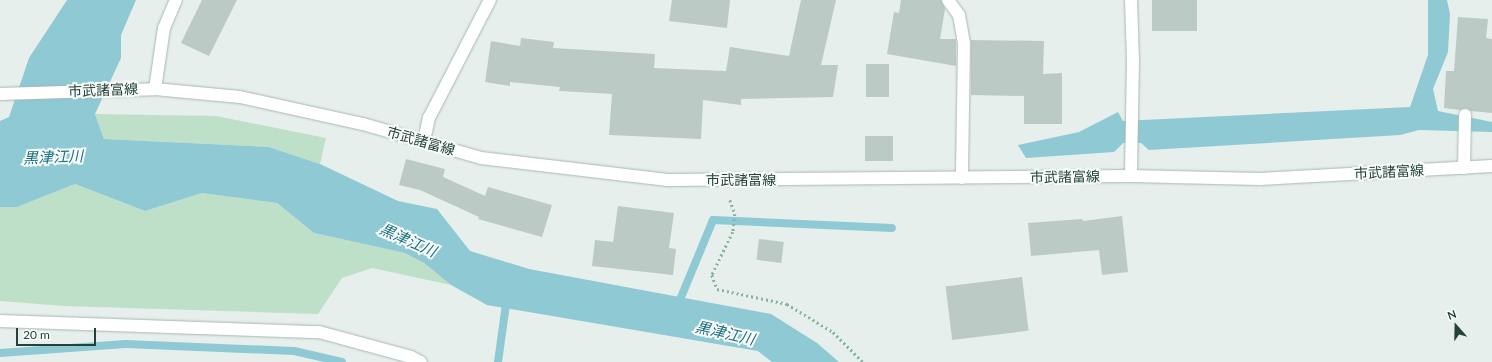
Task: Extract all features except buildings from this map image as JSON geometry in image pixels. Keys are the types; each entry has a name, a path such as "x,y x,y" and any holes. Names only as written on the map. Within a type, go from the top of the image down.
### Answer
{"main road":[{"path":"155,89 164,28 176,0"},
{"path":"424,141 429,118 490,0"},
{"path":"948,0 959,15 964,44 962,178"},
{"path":"1131,0 1131,176"},
{"name":"市武諸富線","path":"0,94 155,89 240,97 363,124 481,158 668,180 1131,176 1260,179 1492,166"},
{"path":"1464,168 1465,115"},
{"path":"0,321 319,332 411,357 421,362"}],"path":[{"path":"735,214 733,232 712,275 717,289 787,304 833,332 863,362"}],"green space":[{"path":"95,114 216,116 326,138 320,164 269,147 104,139"},
{"path":"75,184 145,211 202,193 277,203 314,233 405,253 424,263 451,285 372,268 342,278 318,314 64,306 0,301 0,207 17,207"}],"water":[{"name":"黒津江川","path":"67,0 136,0 121,35 121,58 95,114 104,139 269,147 320,164 398,201 437,209 470,251 529,269 771,314 817,343 839,362 772,362 758,351 487,305 451,285 424,263 405,253 314,233 277,203 202,193 145,211 75,184 17,207 0,207 0,121 9,117 29,58"},
{"path":"1428,0 1447,0 1450,14 1448,52 1433,89 1438,111 1492,122 1492,132 1419,130 1400,135 1149,150 1141,143 1123,143 1114,152 1026,158 1018,145 1079,132 1118,112 1123,121 1410,107 1428,55"}],"waterway":[{"path":"677,307 713,220 892,228"},
{"path":"498,362 507,297"},
{"path":"0,353 126,344 294,351 342,362"}]}
